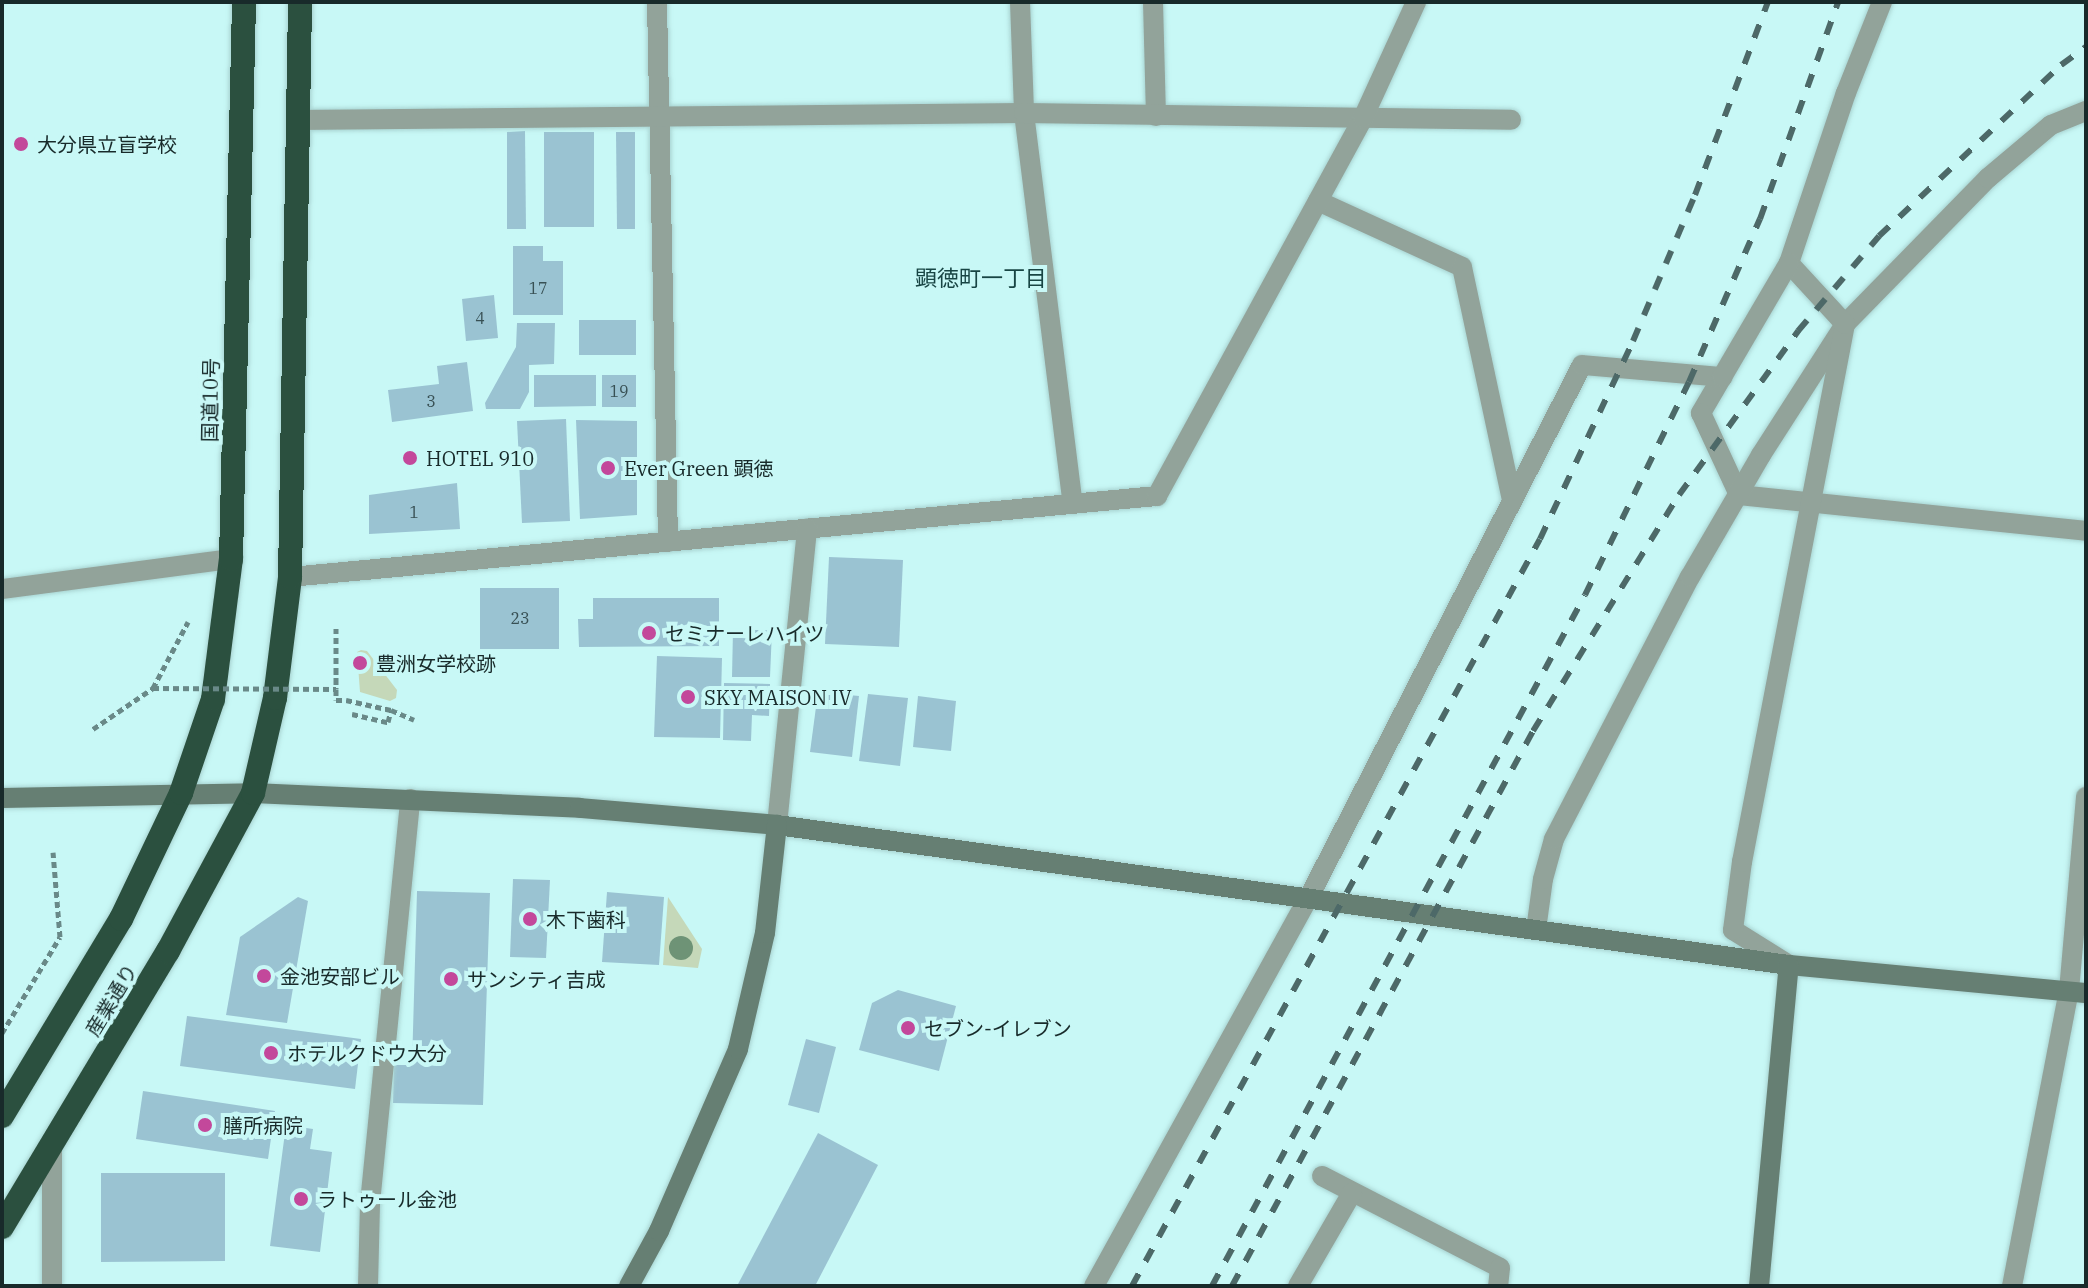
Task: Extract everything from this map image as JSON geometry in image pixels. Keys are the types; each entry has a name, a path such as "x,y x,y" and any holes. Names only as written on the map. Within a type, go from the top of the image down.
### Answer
{"highway":[{"name":"国道10号","path":"181,793 213,699 231,559 244,2"},
{"path":"253,793 275,698 290,577 300,2"},
{"name":"産業通り","path":"2,1116 121,919 181,793"},
{"name":"産業通り","path":"2,1227 168,951 253,793"}],"street":[{"path":"657,2 668,542"},
{"path":"1020,2 1024,113 1073,504"},
{"path":"1153,2 1156,116"},
{"path":"290,577 1157,496 1363,118 1416,2"},
{"path":"1739,495 1701,413 1789,263 1846,93 1882,2"},
{"path":"1536,930 1543,879 1554,839 1690,577 1845,324 1988,178 2051,125 2086,111"},
{"path":"297,120 1024,113 1511,120"},
{"path":"1318,201 1462,267 1512,501"},
{"path":"1789,263 1845,324"},
{"path":"1789,965 1733,930 1742,862 1845,324"},
{"path":"1094,1286 1308,899 1582,365 1722,377"},
{"path":"1739,495 2086,531"},
{"path":"629,1286 659,1231 738,1049 765,933 807,529"},
{"path":"2,589 231,559"},
{"path":"2,798 253,793 580,808 777,825 1789,965 2078,992"},
{"path":"2012,1286 2078,992 2086,797"},
{"path":"368,1286 370,1203 410,799"},
{"path":"1759,1286 1789,965"},
{"path":"52,1148 52,1286"},
{"path":"1322,1176 1500,1268 1498,1286"},
{"path":"1298,1286 1352,1193"}],"path":[{"path":"93,729 153,688 188,622"},
{"path":"336,628 336,700 391,710 414,720"},
{"path":"153,688 336,689"},
{"path":"352,714 388,722 391,710"},
{"path":"2,1033 60,937 53,852"}],"green space":[{"path":"367,651 397,690 396,698 390,701 360,692 357,652"},
{"path":"668,897 702,949 698,968 663,965"}],"building":[{"path":"525,131 526,229 507,229 507,132"},
{"path":"544,132 594,132 594,227 544,227"},
{"path":"616,132 635,132 635,229 617,229"},
{"path":"513,246 543,246 543,261 563,261 563,315 513,315"},
{"path":"494,295 498,338 466,341 462,299"},
{"path":"579,320 636,320 636,355 579,355"},
{"path":"517,323 555,323 554,364 529,365 529,392 520,409 486,409 485,403 516,347"},
{"path":"467,362 473,411 392,422 388,390 439,384 437,366"},
{"path":"534,375 596,375 596,406 534,407"},
{"path":"602,375 636,375 636,407 602,407"},
{"path":"566,419 570,521 522,523 517,421"},
{"name":"Ever Green 顕徳","path":"576,420 637,421 637,515 580,519"},
{"path":"457,483 460,529 369,534 369,495"},
{"path":"829,557 903,560 899,647 825,644"},
{"path":"480,588 559,588 559,649 480,649"},
{"name":"セミナーレハイツ","path":"593,598 719,598 719,646 579,647 578,619 593,619"},
{"path":"733,630 772,630 770,677 732,677"},
{"name":"SKY MAISON IV","path":"657,656 722,658 720,738 654,737"},
{"path":"724,683 770,684 769,716 752,715 751,741 723,740"},
{"path":"818,692 859,696 852,757 810,752"},
{"path":"868,694 908,698 900,766 859,761"},
{"path":"918,696 956,701 951,751 913,747"},
{"name":"木下歯科","path":"513,879 550,880 546,958 510,957"},
{"name":"サンシティ吉成","path":"417,891 490,893 483,1105 393,1103 394,1065 412,1065"},
{"path":"607,892 664,897 659,965 602,962"},
{"name":"金池安部ビル","path":"298,897 308,901 287,1023 226,1015 240,937"},
{"name":"セブン-イレブン","path":"898,990 956,1006 939,1071 859,1050 872,1003"},
{"name":"ホテルクドウ大分","path":"187,1016 361,1039 355,1089 180,1066"},
{"path":"806,1039 836,1047 819,1113 788,1105"},
{"name":"膳所病院","path":"143,1091 275,1111 268,1159 136,1139"},
{"name":"ラトゥール金池","path":"286,1125 313,1129 310,1149 332,1152 320,1252 270,1246"},
{"path":"818,1133 878,1165 815,1286 737,1286"},
{"path":"101,1173 225,1173 225,1261 101,1262"}],"railway":[{"path":"1132,1286 1540,539 1633,341 1695,195 1768,2"},
{"path":"1212,1286 1585,595 1689,382 1760,219 1838,2"},
{"path":"1232,1286 1533,731 1679,495 1798,331 1879,236 2061,65 2086,47"}],"place":[{"name":"大分県立盲学校","path":"21,144"},
{"name":"HOTEL 910","path":"410,458"},
{"name":"Ever Green 顕徳","path":"608,468"},
{"name":"セミナーレハイツ","path":"649,633"},
{"name":"豊洲女学校跡","path":"360,663"},
{"name":"SKY MAISON IV","path":"688,697"},
{"name":"木下歯科","path":"530,919"},
{"name":"金池安部ビル","path":"264,976"},
{"name":"サンシティ吉成","path":"451,979"},
{"name":"セブン-イレブン","path":"908,1028"},
{"name":"ホテルクドウ大分","path":"271,1053"},
{"name":"膳所病院","path":"205,1125"},
{"name":"ラトゥール金池","path":"301,1199"}],"district":[{"name":"顕徳町一丁目","path":"981,278"}]}
